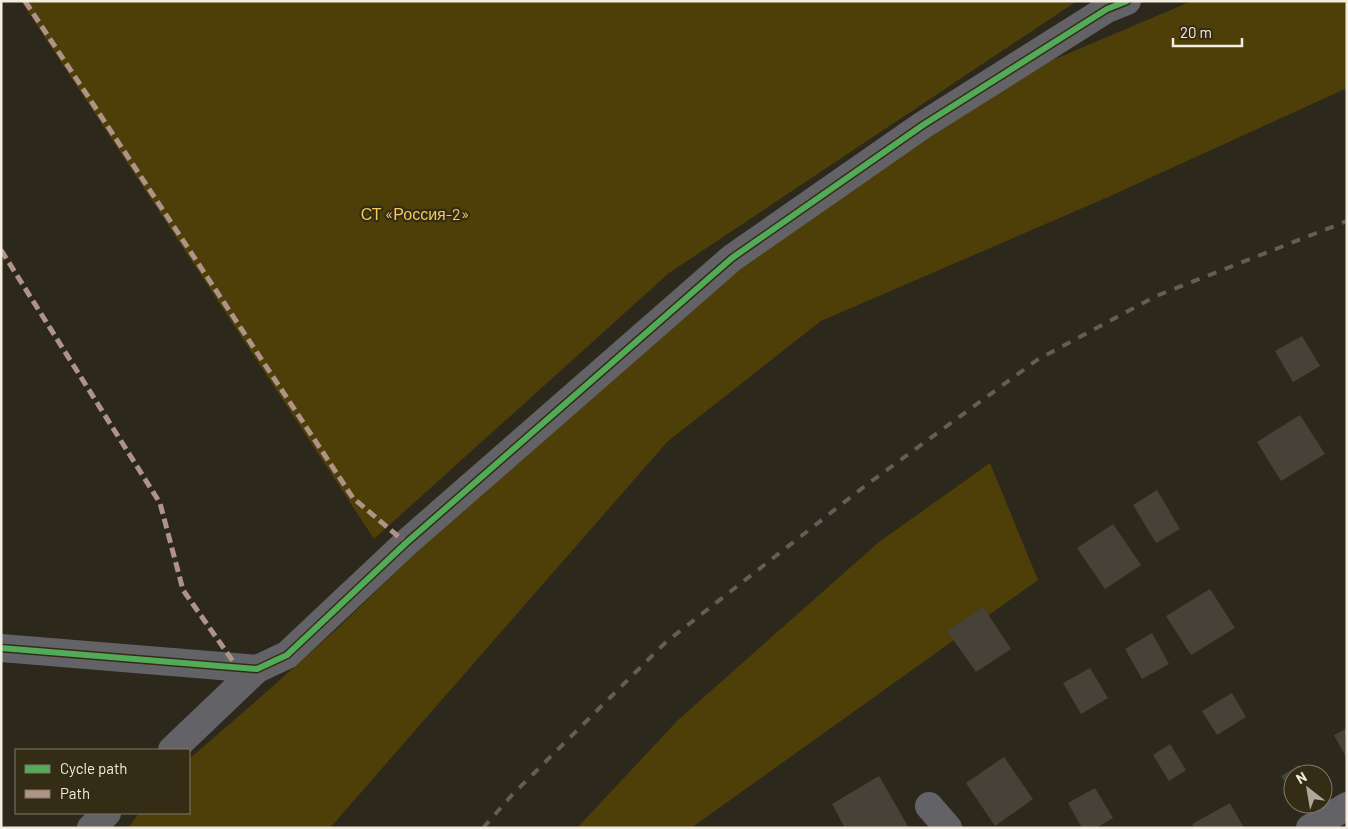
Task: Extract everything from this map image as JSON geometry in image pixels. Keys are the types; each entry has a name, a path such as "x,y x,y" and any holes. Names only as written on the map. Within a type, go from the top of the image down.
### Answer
{"street":[{"path":"173,749 257,669 287,654 406,543 732,258 924,125 1107,9 1127,1"},
{"path":"1,648 257,669"},
{"path":"929,806 948,828"},
{"path":"1310,828 1347,806"},
{"path":"91,828 106,814"}],"green space":[{"name":"СТ «Россия-2»","path":"21,1 1077,1 669,273 374,539"},
{"path":"1192,1 1347,1 1347,88 1106,198 821,321 667,442 330,828 128,828 138,814 190,814 190,758 338,628 545,428 766,248 1029,70"},
{"path":"990,463 1038,580 691,828 577,828 678,720 879,542"}],"building":[{"path":"1302,336 1320,366 1293,382 1275,351"},
{"path":"1300,415 1325,454 1281,481 1257,442"},
{"path":"1157,490 1180,529 1156,543 1133,505"},
{"path":"1113,524 1141,565 1105,589 1077,548"},
{"path":"1210,589 1235,628 1191,655 1166,616"},
{"path":"983,607 1011,649 976,672 947,631"},
{"path":"1152,633 1169,664 1142,679 1125,649"},
{"path":"1090,668 1108,698 1081,714 1063,683"},
{"path":"1232,693 1246,717 1217,735 1202,711"},
{"path":"1347,728 1347,759 1334,735"},
{"path":"1170,744 1186,770 1169,781 1153,755"},
{"path":"1004,757 1033,799 995,826 966,783"},
{"path":"879,776 909,828 845,828 832,804"},
{"path":"1095,788 1113,818 1096,828 1082,828 1068,803"},
{"path":"1230,803 1244,828 1195,828 1192,824"}],"railway":[{"path":"483,828 512,795 666,642 865,486 1037,360 1156,296 1347,221"}],"marked path":[{"path":"25,1 353,498 406,543"},
{"path":"1,250 160,503 183,590 237,667"}],"cycle path":[{"path":"1,648 257,669 287,655 406,543 732,258 923,125 1107,9 1127,1"}]}
